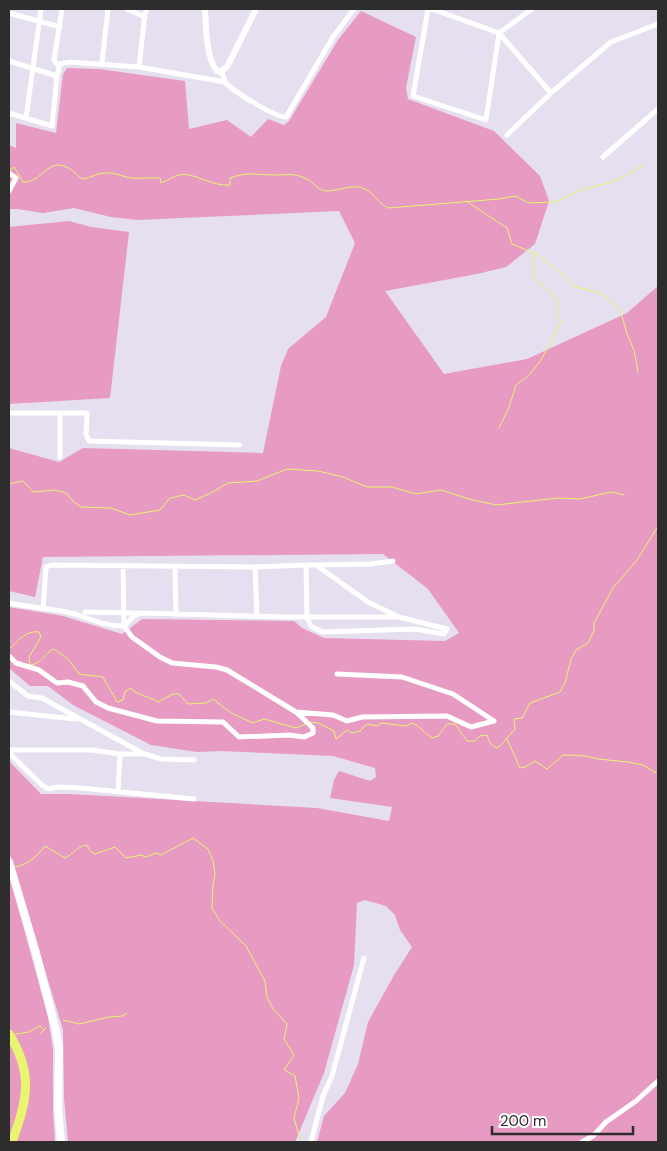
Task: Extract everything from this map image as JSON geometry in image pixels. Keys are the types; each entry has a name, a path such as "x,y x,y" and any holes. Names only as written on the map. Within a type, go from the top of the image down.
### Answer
{"main road":[{"path":"9,862 36,953 56,1031 59,1049 58,1106 61,1142"}],"street":[{"path":"26,118 41,9"},
{"path":"59,67 54,60 62,9"},
{"path":"102,64 108,9"},
{"path":"127,9 144,17"},
{"path":"139,67 144,17 147,9"},
{"path":"205,9 212,66 216,71 222,72"},
{"path":"222,72 227,67 256,9"},
{"path":"222,72 225,82 235,91 284,118 333,37 354,9"},
{"path":"531,9 499,33 486,120 413,96 430,9 499,33 551,93"},
{"path":"9,13 60,28"},
{"path":"507,134 551,93 611,42 658,24"},
{"path":"9,61 57,76"},
{"path":"9,113 52,126 57,76 59,67 65,62 139,67 225,82"},
{"path":"603,157 658,109"},
{"path":"9,173 16,178 9,191"},
{"path":"9,413 87,413 86,434 89,442 240,445"},
{"path":"60,413 60,457"},
{"path":"43,609 46,567 49,565 255,567 393,562"},
{"path":"9,656 16,663 39,670 57,683 68,682 83,686 96,702 108,708 157,721 223,722 239,737 288,735 304,737 313,733 313,728 296,712 227,670 216,667 172,663 160,657 132,637 124,626 123,565"},
{"path":"306,566 306,618 311,626 322,632 416,629 444,634 447,629 399,616 368,602 316,565"},
{"path":"175,566 176,615"},
{"path":"255,567 257,616"},
{"path":"9,603 68,612 111,626 124,626 134,616 141,613"},
{"path":"85,612 306,618 399,616"},
{"path":"296,712 333,715 347,721 362,717 447,716 471,727 494,721 453,694 402,677 337,674"},
{"path":"9,681 28,696 42,698 145,754 162,759 194,760"},
{"path":"9,712 79,719"},
{"path":"9,751 92,750 120,754 145,754"},
{"path":"9,751 48,789 59,787 194,800"},
{"path":"118,792 120,754"},
{"path":"310,1142 323,1096 332,1076 364,958"},
{"path":"583,1142 606,1122 636,1101 658,1081"}],"shaded area":[{"path":"361,11 416,37 406,88 408,99 494,131 540,176 549,201 535,244 506,267 385,291 444,374 527,359 627,313 658,286 658,1142 317,1142 324,1116 345,1093 358,1064 368,1022 412,947 400,930 395,915 386,906 365,900 357,903 354,965 324,1073 295,1142 68,1142 64,1097 63,1030 9,851 9,761 41,794 317,808 389,821 392,807 330,798 334,780 339,771 370,781 376,777 375,768 333,756 220,751 197,752 151,745 73,705 48,686 30,686 9,668 9,607 63,616 122,634 142,619 294,621 302,628 324,638 445,641 459,633 428,589 383,554 43,557 35,597 9,591 9,448 59,462 83,448 263,453 281,366 288,349 326,317 355,243 339,211 137,220 111,217 74,208 43,213 9,209 9,145 16,148 16,123 56,133 63,74 67,68 99,69 185,81 189,129 227,120 251,137 268,119 284,125 289,121 338,40"},
{"path":"69,221 91,227 129,232 110,398 9,404 9,227"},
{"path":"9,874 48,1017 53,1049 55,1142 9,1142"}],"waterway":[{"path":"9,171 14,167 23,182 35,179 49,168 59,165 70,169 82,179 108,173 132,178 160,178 161,183 184,174 223,185 230,185 230,178 243,175 294,175 308,179 324,191 361,187 388,208 515,196 529,203 555,202 579,191 618,180 645,164"},
{"path":"466,201 507,228 512,244 534,253 558,270 574,286 602,294 620,309 634,350 638,372"},
{"path":"499,428 509,407 516,385 538,364 561,321 556,299 532,277 534,253"},
{"path":"9,484 23,481 33,492 55,490 66,493 81,507 111,508 130,515 160,510 170,498 184,495 195,500 228,483 257,481 287,469 318,471 343,477 367,487 392,487 416,494 441,490 496,505 558,498 580,499 611,492 624,495"},
{"path":"310,722 318,723 334,731 336,739 347,730 352,733 360,731 367,724 377,726 381,723 406,726 412,723 432,738 438,736 447,724 455,724 467,741 475,741 480,736 487,735 490,743 496,748 500,746 515,729 514,719 522,718 530,703 560,692 576,650 588,643 594,631 594,623 613,588 637,560 658,526"},
{"path":"9,649 22,637 30,633 39,632 41,637 29,657 30,665 37,663 54,649 69,660 79,674 103,677 117,702 123,700 125,692 130,688 158,702 173,694 179,694 188,704 206,703 213,699 231,713 253,723 264,719 296,728 306,724"},
{"path":"507,739 520,768 535,761 547,769 563,755 566,755 586,756 643,765 658,774"},
{"path":"14,867 23,865 31,860 45,846 65,858 87,845 90,851 95,854 115,847 126,858 141,855 146,857 156,853 161,855 193,838 208,849 213,861 215,874 212,908 220,921 246,946 265,981 267,997 273,1009 287,1024 284,1039 294,1055 284,1070 295,1076 299,1098 294,1118 301,1142"},
{"path":"63,1020 79,1024 122,1016 127,1013"},
{"path":"10,1035 29,1032 40,1026 44,1030 40,1034 46,1028"},
{"path":"9,1034 22,1062 26,1087 21,1113 12,1142"}]}
